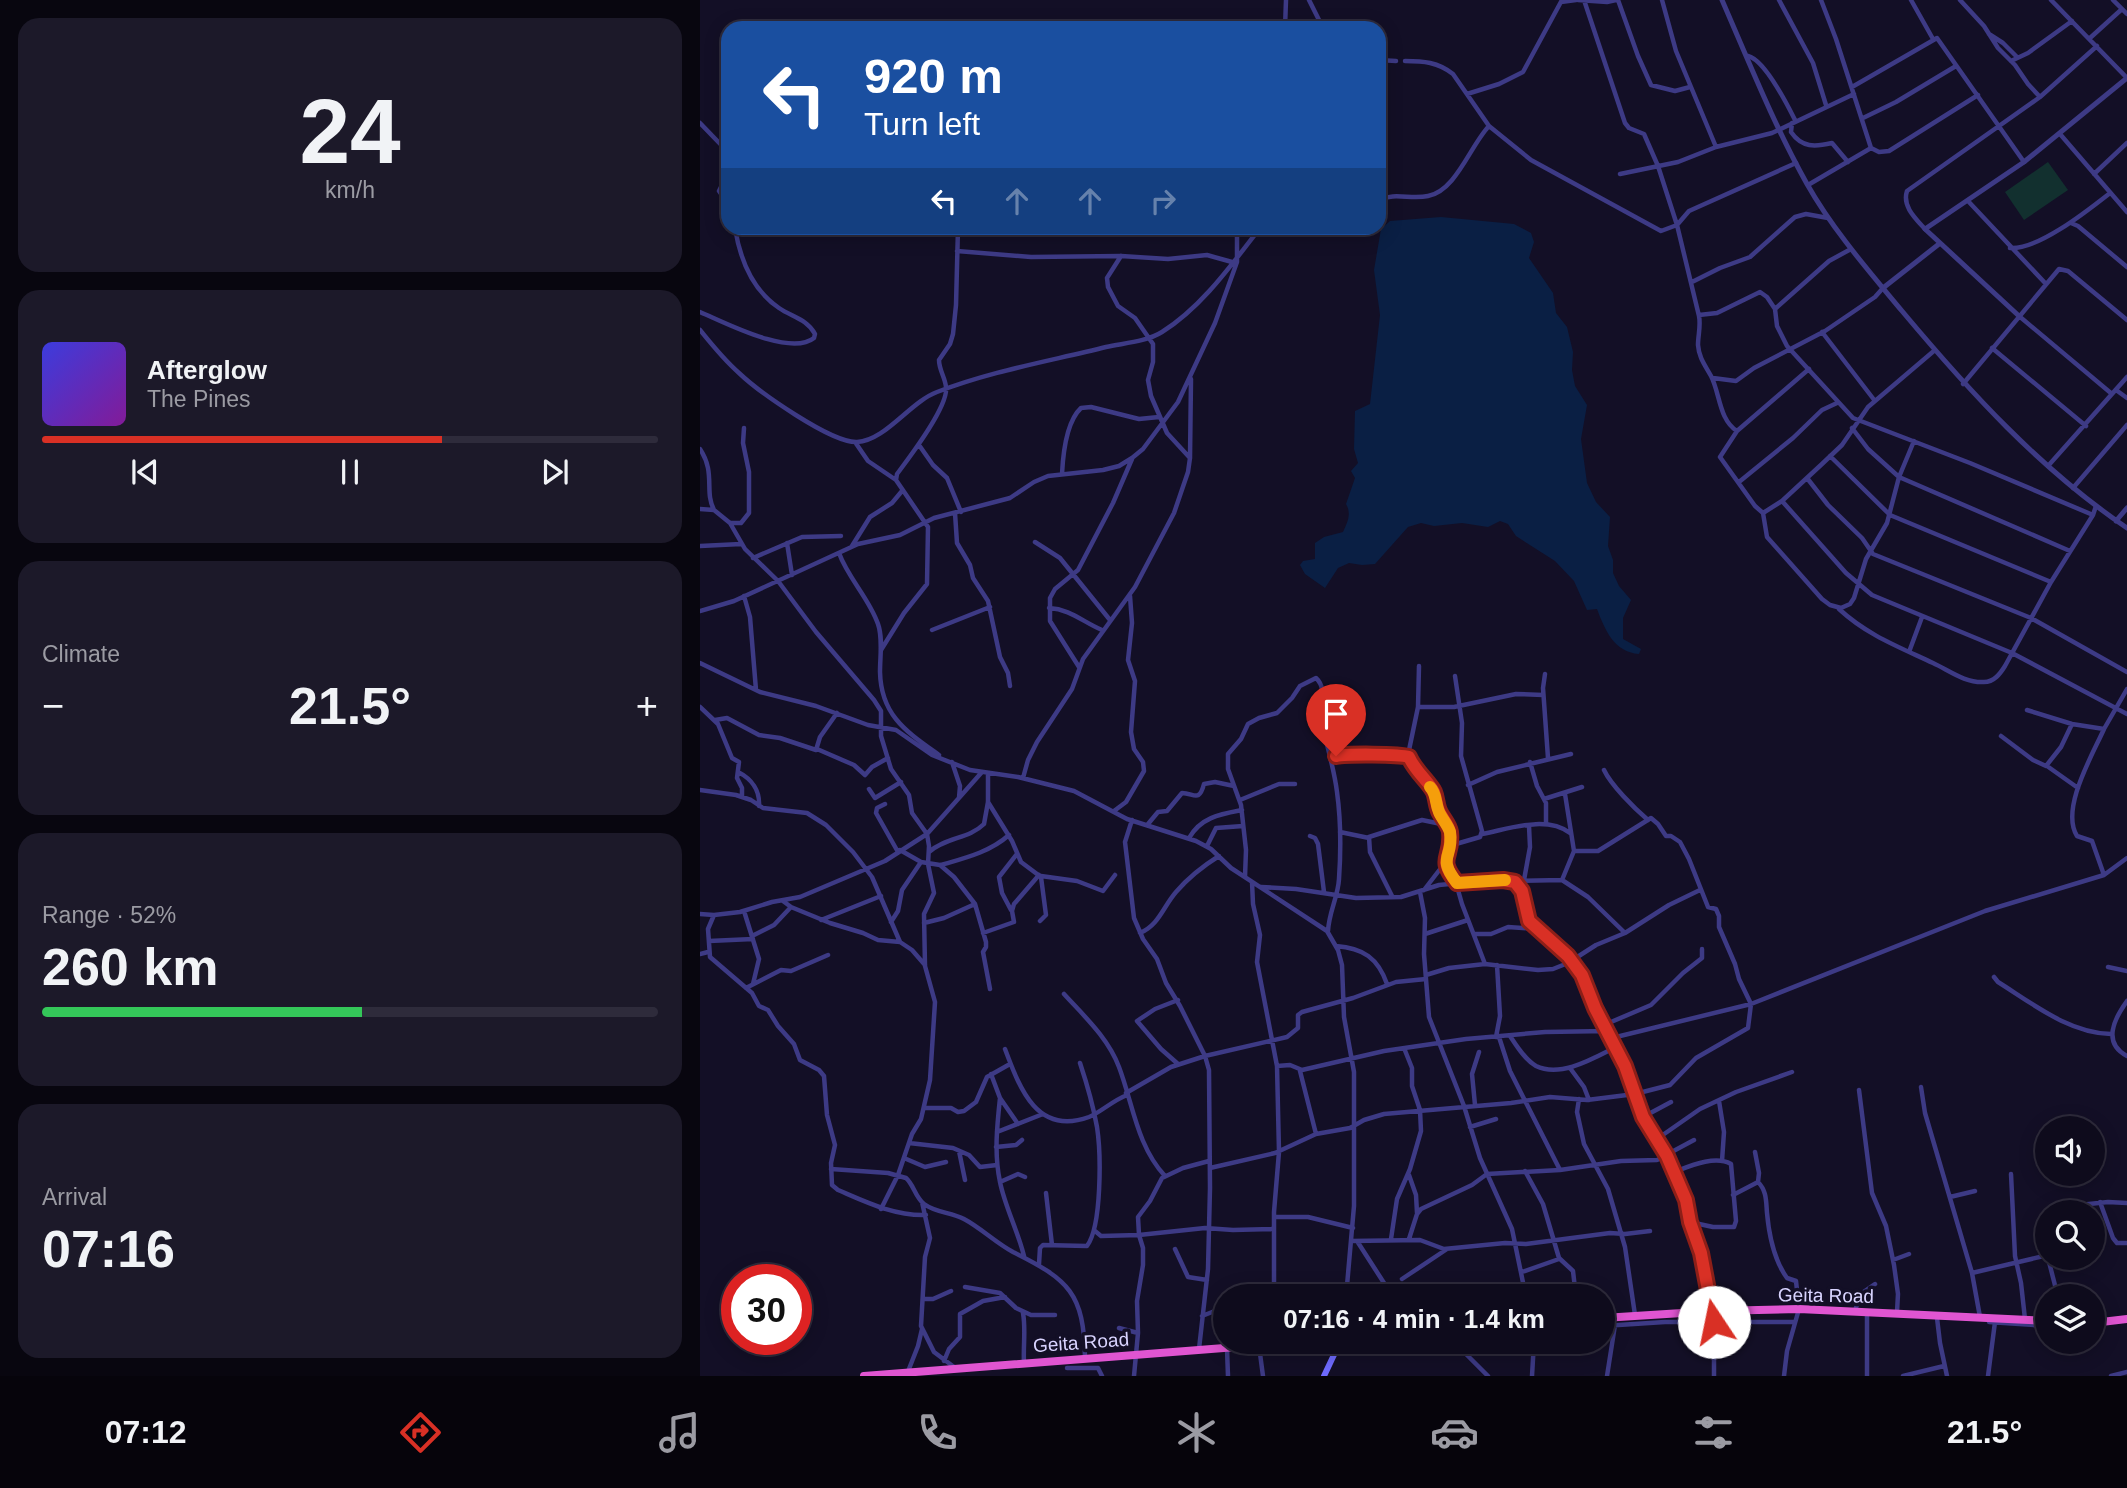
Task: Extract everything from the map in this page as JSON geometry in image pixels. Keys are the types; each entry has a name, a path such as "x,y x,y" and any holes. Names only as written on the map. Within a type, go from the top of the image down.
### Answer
{"highway":[{"name":"Geita Road","path":"1615,1317 1713,1311 1855,1310 2035,1321"},
{"path":"2105,1322 2127,1319"},
{"name":"Geita Road","path":"864,1376 1213,1348"}],"main road":[{"path":"1324,1376 1334,1354"}],"street":[{"path":"1285,21 1286,0"},
{"path":"1309,0 1320,21"},
{"path":"1581,0 1625,124 1644,134 1658,166 1692,282 1699,314 1698,344 1701,359 1712,377 1727,420 1737,431"},
{"path":"1467,94 1500,84 1522,72 1561,1 1581,0 1617,0 1637,56 1651,85 1675,91 1690,87"},
{"path":"1662,0 1676,51 1716,146"},
{"path":"1723,0 1779,130 1808,185 1851,249 1963,384 2048,467 2127,528"},
{"path":"1779,0 1813,63 1826,105"},
{"path":"1821,0 1871,148 1879,152 1889,151 1978,95"},
{"path":"1911,0 1933,39"},
{"path":"1960,0 2040,97"},
{"path":"1924,229 2024,162 2127,78 2051,0"},
{"path":"2113,0 2127,14"},
{"path":"2090,38 2122,9"},
{"path":"2011,61 2028,53 2072,22"},
{"path":"1988,33 2017,57"},
{"path":"1852,87 1937,38 2024,162"},
{"path":"2097,46 2040,97 1907,191 1905,197 1907,206 1939,244 2019,316 2114,392 2127,398"},
{"path":"1748,56 1756,58 1763,66 1794,121 1791,132 1798,141 1814,147 1832,143 1848,162"},
{"path":"1386,60 1396,61"},
{"path":"1405,61 1440,65 1453,74 1489,126 1545,169 1661,231 1677,225 1689,211 1796,163"},
{"path":"1862,118 1896,102 1956,66"},
{"path":"1620,174 1678,162 1716,146 1762,136 1854,94"},
{"path":"700,123 721,145"},
{"path":"1386,197 1430,196 1443,190 1454,179 1489,126"},
{"path":"2060,134 2127,212"},
{"path":"2094,174 2127,143"},
{"path":"1808,185 1871,148"},
{"path":"2010,248 2026,247 2071,223 2110,193"},
{"path":"1968,201 2046,284"},
{"path":"1692,282 1750,257 1795,217 1806,214 1828,218"},
{"path":"2071,223 2127,267"},
{"path":"700,312 755,336 797,342 814,338 813,330 808,325 777,307 752,279 740,258 736,235"},
{"path":"896,480 897,474 919,445 937,413 946,388 939,363 953,334 958,235"},
{"path":"700,611 744,596 851,547 900,535 926,522 1010,498 1037,480 1062,474 1103,470 1124,464 1163,425 1191,377 1219,313 1238,255 1237,235"},
{"path":"700,330 729,364 749,382 818,428 855,442 872,438 925,398 946,388 1009,369 1149,337 1164,330 1193,307 1254,235"},
{"path":"1712,377 1736,381 1754,368 1822,332 1875,297 1939,244"},
{"path":"1775,309 1829,261 1851,249"},
{"path":"957,251 1031,257 1121,256 1168,259 1207,255 1232,262"},
{"path":"1121,256 1107,278 1108,287 1118,306 1135,318 1149,337 1154,349 1148,384 1159,417 1190,458"},
{"path":"1963,384 2058,270 2065,269 2127,320"},
{"path":"1699,314 1717,313 1760,292 1767,296 1775,309 1779,334 1790,349 1838,403 1858,421 1914,441 2093,515"},
{"path":"1822,332 1875,401"},
{"path":"1992,348 2086,426"},
{"path":"1763,513 1782,501 1807,478 1842,444 1875,401 1935,350"},
{"path":"1809,369 1737,431 1720,457 1763,513 1768,538 1822,598 1878,639 1961,678 1986,682 1998,677 2096,506"},
{"path":"1023,778 1037,742 1072,690 1079,667 1148,565 1174,513 1190,458 1191,377"},
{"path":"2048,467 2127,377"},
{"path":"1739,482 1793,438 1822,410 1838,403"},
{"path":"1062,474 1064,451 1072,421 1081,408 1097,408 1139,419 1159,417"},
{"path":"2073,488 2127,425"},
{"path":"730,523 741,523 749,513 749,472 742,436 744,428"},
{"path":"1852,428 1868,449 1899,477 2070,551"},
{"path":"1838,608 1850,604 1870,551 1886,526 1899,477 1914,441"},
{"path":"855,442 868,461 896,480 926,522 928,530 927,584 904,613 881,650"},
{"path":"919,445 933,465 947,478 958,513 958,547 970,565 973,578 986,595 1000,657 1008,673 1010,686"},
{"path":"700,449 708,464 710,500 714,510 730,523 741,544 778,581 881,711 881,736 891,769 909,795 910,810 927,834 928,864 934,893 924,909 925,966 936,1002 930,1080 921,1119 881,1209"},
{"path":"1830,456 1889,515 2051,582"},
{"path":"1079,667 1051,623 1049,608 1053,590 1079,570 1132,458"},
{"path":"1807,478 1828,505 1858,533 1870,551 1878,556 2031,618 2127,672"},
{"path":"851,547 870,517 892,503 902,491"},
{"path":"1782,501 1859,585 1872,595 2012,653 2127,714"},
{"path":"2116,521 2127,508"},
{"path":"700,509 714,510"},
{"path":"754,558 804,537 841,536"},
{"path":"1035,542 1056,554 1110,620"},
{"path":"787,543 792,575"},
{"path":"700,546 741,544"},
{"path":"839,553 846,570 877,621 882,684 894,719 949,762 960,786 959,799"},
{"path":"1114,811 1126,802 1144,771 1143,762 1134,750 1131,732 1135,681 1128,660 1132,621 1130,594"},
{"path":"744,596 750,617 756,691"},
{"path":"932,630 990,607"},
{"path":"1049,608 1067,610 1080,620 1102,630"},
{"path":"1909,653 1922,617"},
{"path":"700,663 756,691 900,732 932,755 949,762 1079,793 1132,820 1189,838 1207,846 1245,877 1327,932 1336,946 1342,965 1342,1001 1353,1059 1354,1241 1348,1284"},
{"path":"1419,666 1418,707 1408,748 1409,757 1418,773 1434,791 1438,809 1450,831 1445,863 1422,891 1429,1017 1487,1174 1509,1221 1524,1284"},
{"path":"1545,674 1543,695 1548,758"},
{"path":"1455,676 1462,723 1461,754 1482,834"},
{"path":"1245,877 1242,810 1228,769 1228,754 1241,739 1247,726 1255,720 1275,714 1300,686 1316,678 1322,688 1320,714 1337,792 1340,832 1337,894 1329,914 1327,932"},
{"path":"2104,875 2092,841 2078,837 2074,832 2073,814 2078,788 2104,729 2127,689"},
{"path":"1418,707 1460,706 1516,694 1543,695"},
{"path":"700,707 715,720 732,758 739,762 738,780 742,797"},
{"path":"2027,710 2072,724 2104,729"},
{"path":"817,749 820,737 837,713"},
{"path":"715,720 727,718 759,736 780,737 808,749 817,749 854,765 865,775 872,766 888,758"},
{"path":"2047,766 2072,724"},
{"path":"2001,736 2078,788"},
{"path":"1330,757 1349,754 1409,757"},
{"path":"1468,785 1497,772 1571,754"},
{"path":"1531,762 1537,786 1544,799 1546,824"},
{"path":"1604,770 1610,781 1616,784 1636,810 1648,820"},
{"path":"738,772 746,776 757,789 759,806"},
{"path":"700,914 744,911 808,894 885,861 927,834 985,772"},
{"path":"929,852 945,841 971,834 981,827 986,819 988,802 985,772"},
{"path":"869,789 874,799 901,782"},
{"path":"1148,824 1158,812 1167,811 1182,793 1199,795 1204,785 1210,782 1234,786"},
{"path":"1240,800 1279,784 1295,784"},
{"path":"1544,799 1583,787"},
{"path":"700,790 742,797 759,806 810,814 828,827 855,855 874,881 900,943"},
{"path":"1562,880 1574,851 1564,794"},
{"path":"988,802 1009,835 1023,865 1039,876 1077,881 1103,891 1115,876"},
{"path":"885,804 877,808 876,813 899,851 928,864 940,865 981,853 1009,835"},
{"path":"1189,838 1196,827 1208,819 1242,810"},
{"path":"1134,1376 1138,1333 1137,1301 1143,1254 1138,1217 1165,1176 1183,1168 1279,1152 1316,1134 1347,1129 1382,1114 1550,1097 1589,1100 1635,1094 1670,1085 1696,1058 1748,1028 1753,1003 1739,979 1719,927 1718,913 1716,909 1709,909 1680,842 1666,836 1653,819 1598,851 1574,851"},
{"path":"1132,820 1125,836 1131,907 1140,933 1157,959 1166,983 1178,1000 1205,1056 1209,1077 1209,1228 1207,1280 1199,1349"},
{"path":"1340,832 1368,838 1376,833 1402,828 1422,820 1447,825"},
{"path":"1449,846 1480,837 1482,834 1546,824 1556,825 1570,833"},
{"path":"1207,846 1216,828 1243,826"},
{"path":"1529,826 1530,847 1522,891 1527,916 1537,929 1572,961 1588,987 1595,1008 1616,1047 1643,1117 1666,1155 1686,1200 1713,1311 1714,1376"},
{"path":"1310,836 1315,838 1318,844 1324,892"},
{"path":"1368,838 1370,852 1393,896"},
{"path":"983,933 1013,924 1015,921 1002,893 999,877 1018,854"},
{"path":"1140,933 1158,920 1175,893 1188,879 1219,856"},
{"path":"1612,1038 1766,999 1985,911 2104,875 2127,858"},
{"path":"891,922 898,911 902,890 921,862"},
{"path":"1445,863 1447,871 1456,883 1485,964"},
{"path":"940,865 954,877 975,904 986,945 983,952 990,989"},
{"path":"1012,911 1016,901 1039,876"},
{"path":"1039,876 1046,915 1040,921"},
{"path":"1261,887 1324,892 1356,898 1404,897 1456,883 1562,880 1588,897 1625,933"},
{"path":"1252,881 1253,904 1260,935 1257,962 1277,1066 1279,1152 1273,1217 1274,1284"},
{"path":"1514,881 1522,891"},
{"path":"1005,1049 1023,1091 1042,1114 1063,1122 1094,1115 1110,1102 1164,1070 1205,1056 1281,1039 1294,1032 1300,1013 1387,984 1426,977 1449,968 1485,964 1548,970 1572,961 1625,933 1662,909 1701,890"},
{"path":"821,920 881,896"},
{"path":"782,900 791,907 821,920 878,940 900,943 912,950 925,966"},
{"path":"924,923 944,918 975,904"},
{"path":"709,941 753,938 774,925 791,907"},
{"path":"744,911 759,959 752,985"},
{"path":"714,915 708,929 708,952 712,960 752,993 759,1006 768,1010 794,1044 800,1060 823,1074 827,1115 835,1145 831,1169 835,1188 881,1209 905,1215 926,1215"},
{"path":"1425,934 1468,920"},
{"path":"1474,934 1492,934 1506,927 1537,929"},
{"path":"1336,946 1357,949 1370,956 1381,968 1387,984"},
{"path":"1604,1025 1655,1001 1702,958 1702,949"},
{"path":"700,954 708,952"},
{"path":"745,989 781,970 791,971 828,954"},
{"path":"1497,965 1500,1016 1497,1037 1510,1071 1560,1170"},
{"path":"2108,967 2127,971"},
{"path":"1994,977 2043,1011 2080,1029 2111,1034"},
{"path":"1065,994 1096,1027 1107,1044 1120,1069 1126,1094 1145,1143 1165,1176"},
{"path":"1178,1000 1155,1009 1137,1021 1179,1065"},
{"path":"2127,1001 2113,1023 2111,1034 2118,1050 2127,1056"},
{"path":"1277,1066 1290,1065 1300,1071 1404,1048 1545,1032 1608,1031"},
{"path":"1510,1036 1535,1066 1570,1068 1616,1047"},
{"path":"1391,1239 1397,1199 1408,1174 1420,1130 1420,1110 1412,1088 1412,1067 1404,1048"},
{"path":"1475,1105 1472,1074 1479,1052"},
{"path":"1039,1264 1040,1248 1043,1245 1087,1246 1094,1230 1099,1193 1097,1128 1080,1063"},
{"path":"925,1108 964,1111 975,1102 991,1074 1010,1064"},
{"path":"1570,1068 1584,1087 1589,1100"},
{"path":"1300,1071 1316,1134"},
{"path":"1657,1139 1689,1115 1793,1072"},
{"path":"991,1074 1000,1098 1018,1124"},
{"path":"1922,1087 1927,1122 1972,1273 1980,1317"},
{"path":"1859,1090 1872,1192 1886,1226 1898,1289 1898,1312"},
{"path":"1000,1098 996,1132 997,1165 1024,1256"},
{"path":"1579,1099 1576,1110 1584,1144 1608,1189 1627,1256 1635,1316"},
{"path":"1719,1101 1724,1132 1722,1161"},
{"path":"1643,1117 1671,1102"},
{"path":"996,1132 1042,1114"},
{"path":"1470,1127 1496,1119"},
{"path":"996,1147 1014,1145 1022,1140"},
{"path":"1417,1214 1425,1207 1472,1185 1487,1174 1657,1160 1694,1140"},
{"path":"909,1143 953,1147 969,1155 977,1166 997,1165"},
{"path":"958,1151 965,1180"},
{"path":"1755,1152 1758,1182 1767,1200 1767,1214 1777,1260 1787,1278 1796,1281 1799,1311 1784,1376"},
{"path":"904,1158 925,1167 946,1162"},
{"path":"1674,1172 1707,1162 1722,1161 1731,1164 1736,1221 1733,1228 1690,1222"},
{"path":"831,1169 898,1175 908,1179 922,1202 930,1238 925,1257 922,1328 907,1374"},
{"path":"1525,1171 1543,1204 1559,1259 1573,1271 1574,1284"},
{"path":"1000,1182 1018,1174 1025,1177"},
{"path":"1408,1174 1416,1195 1417,1214 1409,1240"},
{"path":"2011,1174 2016,1262 2025,1320"},
{"path":"1733,1195 1758,1182"},
{"path":"1951,1196 1975,1191"},
{"path":"1046,1193 1052,1245"},
{"path":"922,1202 935,1210 965,1219 1013,1252 1039,1264 1064,1284 1083,1318 1086,1358"},
{"path":"2105,1202 2127,1203"},
{"path":"2105,1216 2117,1243 2127,1243"},
{"path":"1273,1217 1308,1217 1353,1228"},
{"path":"1094,1230 1101,1236 1209,1228 1273,1229"},
{"path":"1354,1241 1424,1240 1441,1249 1447,1249 1650,1231"},
{"path":"1354,1241 1384,1284"},
{"path":"1175,1249 1188,1277 1207,1280"},
{"path":"1402,1279 1447,1249"},
{"path":"1893,1260 1909,1254"},
{"path":"1972,1273 2035,1258"},
{"path":"1522,1272 1559,1259"},
{"path":"1855,1310 1862,1293 1875,1284"},
{"path":"965,1287 996,1292 1031,1315 1055,1315"},
{"path":"923,1299 933,1299 951,1291"},
{"path":"944,1361 949,1349 960,1337 960,1314 983,1301 1005,1297"},
{"path":"1201,1316 1213,1310"},
{"path":"1799,1311 2035,1323"},
{"path":"1023,1312 1026,1332 1024,1363"},
{"path":"1867,1315 1867,1376"},
{"path":"1937,1318 1947,1376"},
{"path":"1615,1325 1795,1322"},
{"path":"1988,1376 1995,1322"},
{"path":"922,1328 934,1352 958,1369"},
{"path":"1119,1328 1138,1333"},
{"path":"1227,1354 1228,1376"},
{"path":"1260,1354 1263,1376"},
{"path":"1466,1354 1489,1376"},
{"path":"1532,1376 1533,1354"},
{"path":"1607,1376 1610,1354"},
{"path":"1066,1376 1068,1359"},
{"path":"1903,1376 1944,1366"},
{"path":"970,1368 975,1376"},
{"path":"1067,1368 1098,1368 1102,1376"},
{"path":"2111,1376 2127,1372"}],"green space":[{"path":"2048,162 2068,190 2024,220 2005,192"}],"water":[{"path":"1441,217 1514,224 1531,233 1534,242 1529,258 1553,293 1556,313 1567,327 1573,352 1575,386 1587,405 1581,439 1587,483 1596,502 1610,517 1608,546 1613,560 1613,573 1619,586 1631,600 1623,618 1623,639 1641,649 1639,654 1623,649 1612,639 1597,609 1587,610 1574,581 1555,561 1516,536 1508,524 1500,521 1488,527 1462,523 1434,526 1421,523 1408,527 1375,564 1349,563 1338,568 1325,588 1305,574 1300,565 1303,561 1315,559 1315,543 1324,537 1343,532 1348,518 1346,504 1355,478 1351,471 1358,463 1354,449 1355,411 1370,404 1380,315 1374,270 1380,235 1386,235 1386,225 1390,221"}],"slow traffic":[{"path":"1430,787 1434,791 1438,811 1449,829 1445,863 1457,883 1505,880"}],"route":[{"path":"1336,756 1349,754 1409,757 1418,773 1434,791 1438,809 1449,829 1445,863 1457,883 1503,880 1515,882 1522,891 1529,921 1575,964 1625,1066 1643,1117 1667,1156 1682,1189 1701,1253 1714,1322"}]}
